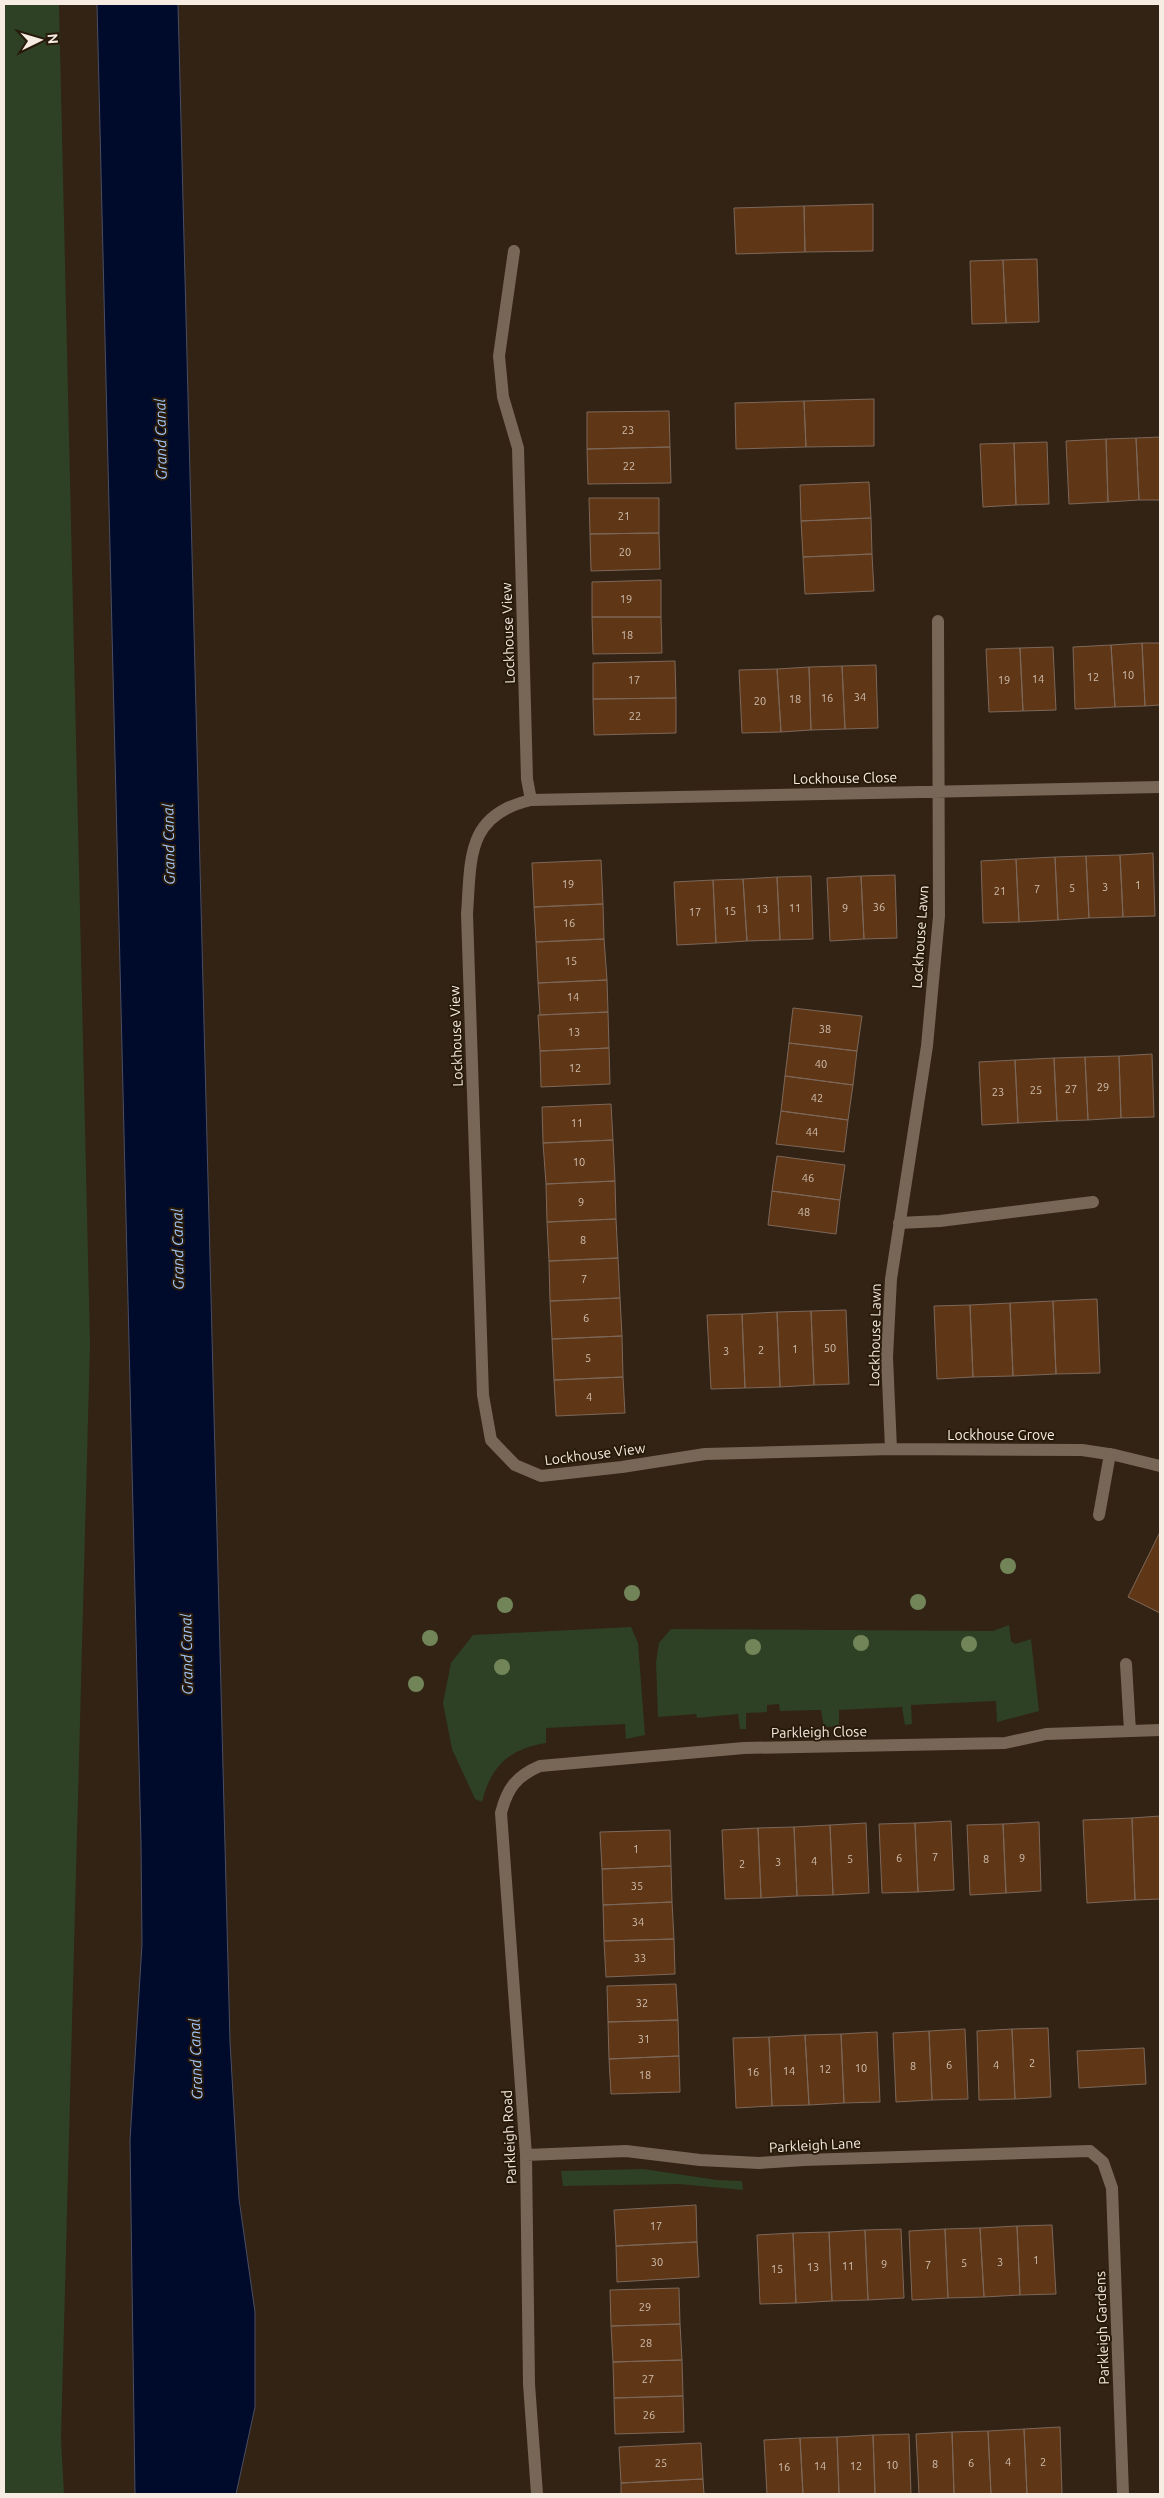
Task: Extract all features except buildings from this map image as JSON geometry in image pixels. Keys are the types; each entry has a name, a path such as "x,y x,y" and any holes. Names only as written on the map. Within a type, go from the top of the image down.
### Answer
{"street":[{"name":"Lockhouse View","path":"514,251 499,356 503,397 518,448 527,779 531,800 514,804 498,811 481,829 471,860 467,914 482,1395 490,1440 515,1465 541,1476 622,1467 705,1454 891,1449"},
{"name":"Lockhouse Lawn","path":"891,1449 886,1356 891,1279 927,1046 939,916 938,621"},
{"name":"Lockhouse Close","path":"531,800 1160,787"},
{"path":"899,1223 940,1221 1093,1202"},
{"name":"Lockhouse Grove","path":"891,1449 1082,1450 1110,1454 1160,1466"},
{"path":"1099,1515 1110,1454"},
{"path":"1126,1664 1130,1730"},
{"name":"Parkleigh Close","path":"514,1782 525,1772 540,1766 744,1748 1005,1743 1046,1734 1160,1730"},
{"name":"Parkleigh Road","path":"514,1782 505,1796 502,1813 526,2156 529,2384 537,2494"},
{"name":"Parkleigh Lane","path":"526,2156 626,2151 700,2160 759,2163 814,2159 1090,2151 1103,2162"},
{"name":"Parkleigh Gardens","path":"1103,2162 1112,2188 1123,2494"}],"green space":[{"path":"4,4 59,4 90,1344 61,2439 64,2494 4,2494"},
{"path":"1009,1625 1011,1641 1015,1644 1031,1639 1039,1711 997,1722 996,1701 911,1705 912,1724 905,1725 902,1707 839,1710 839,1726 824,1727 821,1710 780,1711 779,1704 767,1705 767,1712 746,1713 746,1729 740,1729 738,1714 697,1718 696,1714 658,1717 656,1662 659,1643 671,1629 993,1631"},
{"path":"631,1627 638,1643 645,1735 626,1739 625,1724 546,1728 546,1743 522,1750 504,1761 491,1778 482,1802 475,1799 452,1749 443,1703 451,1663 473,1635"},
{"path":"643,2169 717,2180 742,2181 743,2190 679,2184 563,2186 561,2171"}],"water":[{"name":"Grand Canal","path":"97,4 178,4 230,2042 239,2199 255,2312 255,2407 236,2494 135,2494 130,2140 142,1944 141,1844"}]}
